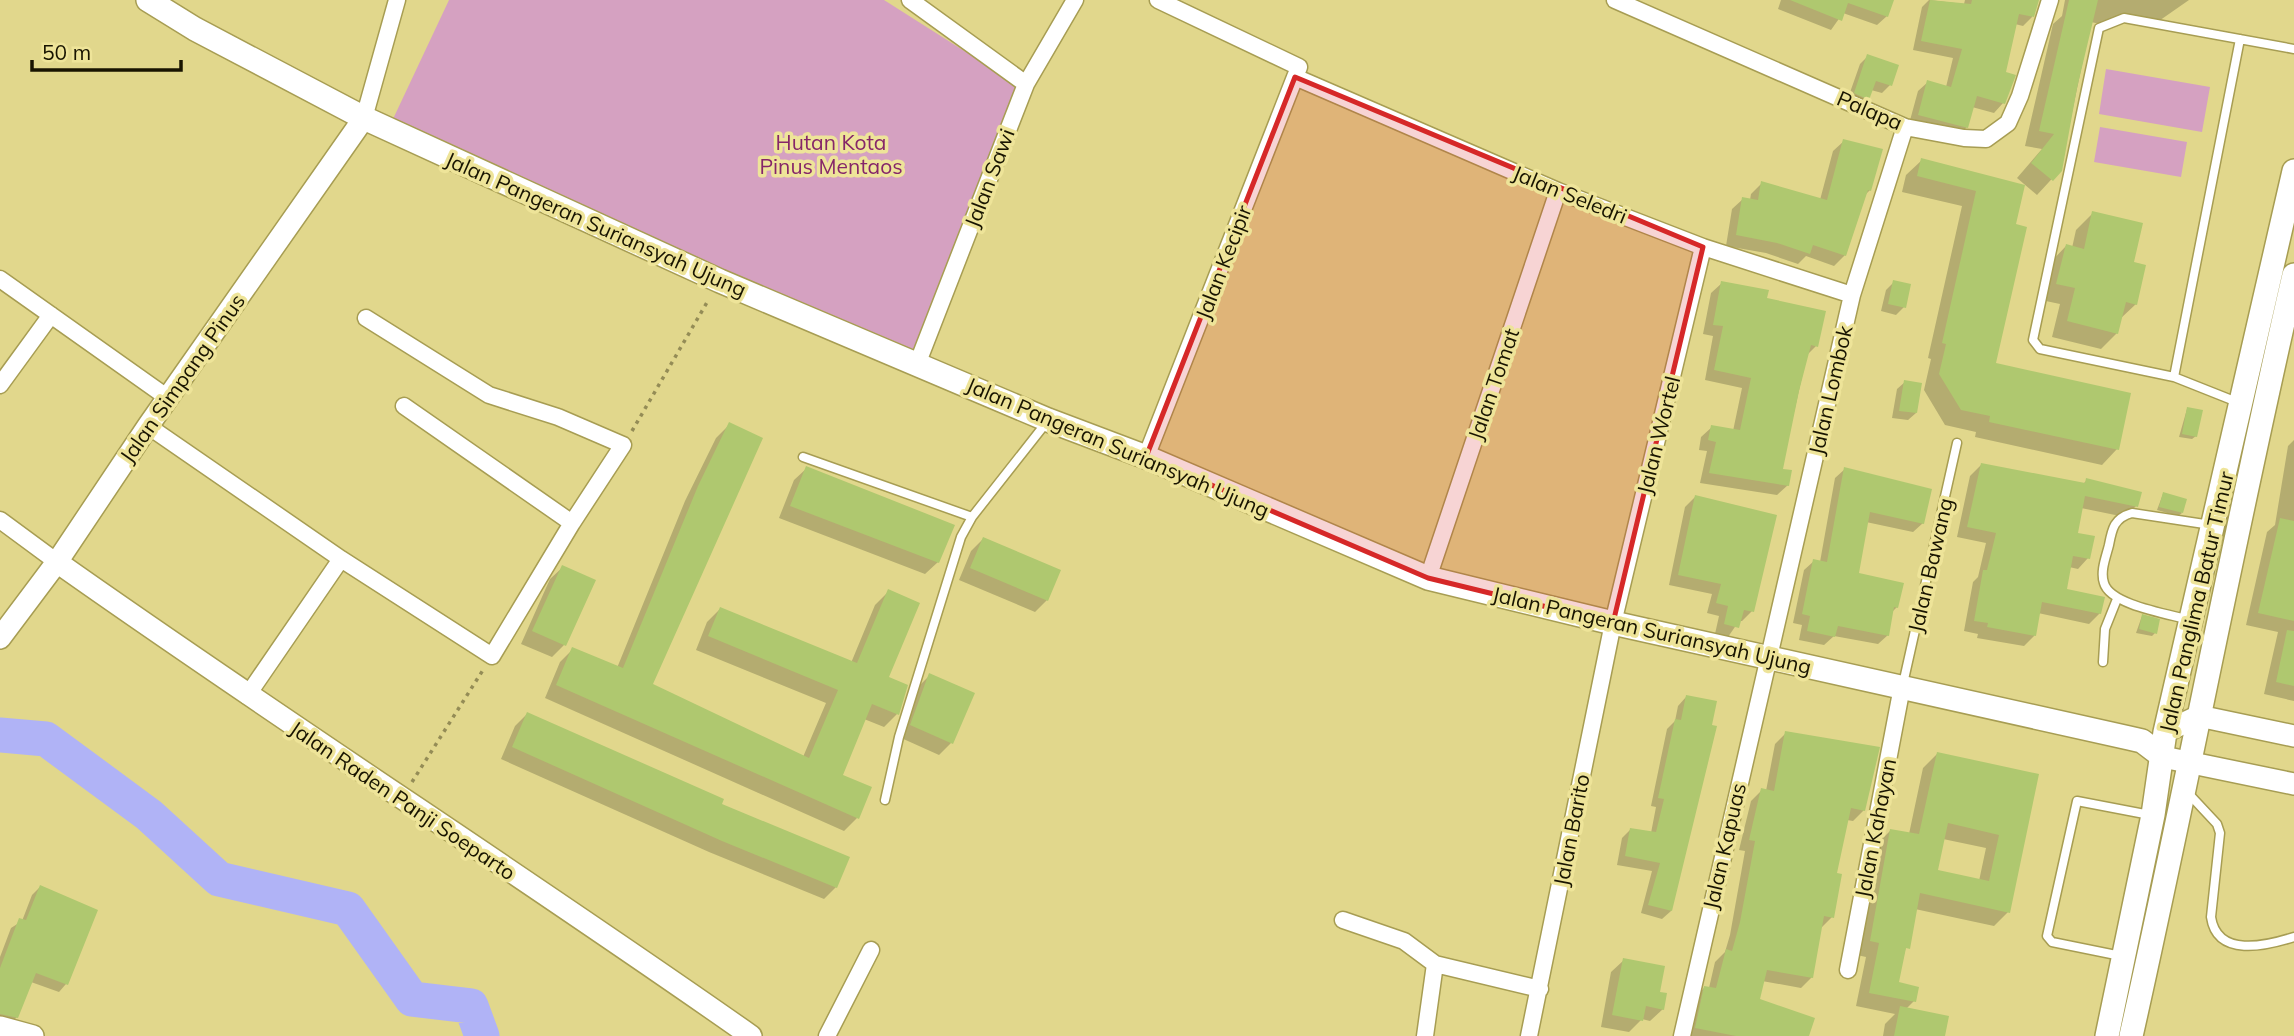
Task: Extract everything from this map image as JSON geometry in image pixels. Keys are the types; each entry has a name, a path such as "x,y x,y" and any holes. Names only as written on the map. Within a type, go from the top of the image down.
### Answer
{"main road":[{"name":"Jalan Pangeran Suriansyah Ujung","path":"148,0 195,29 364,118 720,281 918,362 1048,420 1146,457 1428,578 1613,623 2142,741 2163,757"},
{"name":"Jalan Panglima Batur Timur","path":"2131,1036 2199,716 2234,488 2252,406 2294,170"},
{"name":"Jalan Panglima Batur Timur","path":"2252,406 2294,275"},
{"name":"Jalan Panglima Batur Timur","path":"2107,1036 2153,815 2165,732 2214,526 2234,488"},
{"path":"2142,741 2165,732"},
{"path":"2143,861 2169,866"}],"street":[{"path":"364,118 397,0"},
{"path":"910,0 1026,83"},
{"name":"Jalan Sawi","path":"918,362 1026,83 1075,0"},
{"name":"Jalan Seledri","path":"1157,0 1297,72 1558,191 1703,247 1852,295"},
{"name":"Palapa","path":"1615,0 1905,127 1964,138 1986,139 2008,123 2020,96 2050,0"},
{"name":"Jalan Kecipir","path":"1146,457 1297,72"},
{"name":"Jalan Simpang Pinus","path":"0,638 57,562 148,426 364,118"},
{"name":"Jalan Lombok","path":"1767,657 1852,295 1905,127"},
{"name":"Jalan Tomat","path":"1428,578 1558,191"},
{"name":"Jalan Wortel","path":"1613,623 1703,247"},
{"path":"0,279 168,398"},
{"path":"0,385 51,315"},
{"path":"148,426 341,559 492,656 572,523 623,445 558,417 489,395 366,318"},
{"path":"404,406 572,523"},
{"path":"0,520 57,562"},
{"path":"247,696 341,559"},
{"name":"Jalan Raden Panji Soeparto","path":"57,562 247,696 611,938 751,1036"},
{"name":"Jalan Barito","path":"1528,1036 1613,623"},
{"name":"Jalan Kapuas","path":"1682,1036 1767,657"},
{"name":"Jalan Kahayan","path":"1848,970 1902,687"},
{"path":"2165,732 2199,716 2294,736"},
{"path":"2163,757 2294,784"},
{"path":"1343,920 1404,940 1435,964 1539,989"},
{"path":"827,1036 871,950"},
{"path":"1425,1036 1435,964"},
{"path":"0,1027 33,1036"}],"lane":[{"path":"2252,406 2174,377 2040,349 2033,340 2099,28 2124,18 2294,50"},
{"path":"2174,377 2240,39"},
{"path":"885,800 898,737 961,537 972,517 1048,420"},
{"name":"Jalan Bawang","path":"1902,687 1957,443"},
{"path":"803,457 972,517"},
{"path":"2192,621 2117,599 2104,585 2102,573 2116,521 2132,513 2214,526"},
{"path":"2102,662 2105,629 2117,599"},
{"path":"2184,788 2217,824 2220,833 2212,929 2222,940 2239,946 2267,946 2294,937"},
{"path":"2124,956 2052,942 2047,936 2077,801 2153,815"}],"path":[{"path":"623,445 720,281"},
{"path":"402,799 492,656"}],"highlighted area":[{"path":"1295,77 1703,247 1613,623 1428,578 1146,457"}],"green space":[{"name":"Hutan Kota Pinus Mentaos","path":"449,0 884,0 1021,87 916,354 723,275 393,119"},
{"path":"2106,69 2210,87 2202,132 2099,114"},
{"path":"2100,127 2187,142 2181,177 2094,162"}],"building":[{"path":"1790,0 1894,0 1888,17 1848,3 1842,21"},
{"path":"1930,0 1971,4 1972,0 2039,0 2034,17 2019,14 2006,72 2016,75 2005,104 1977,96 1968,128 1918,115 1927,80 1951,87 1962,49 1921,41"},
{"path":"2069,0 2098,0 2077,88 2062,171 2053,181 2031,163 2054,134 2039,131"},
{"path":"1867,54 1899,65 1892,86 1876,81 1869,100 1854,93"},
{"path":"1843,139 1883,149 1871,191 1868,190 1846,256 1813,245 1810,254 1777,243 1736,235 1742,197 1758,200 1761,181 1827,200"},
{"path":"1921,158 2025,185 2016,224 2027,227 1996,363 2131,393 2119,450 1989,422 1990,416 1961,410 1939,374 1946,344 1942,343 1976,191 1917,176"},
{"path":"2092,211 2143,223 2134,262 2146,265 2137,305 2126,302 2118,334 2067,321 2075,288 2056,284 2066,244 2084,249"},
{"path":"1893,280 1911,284 1906,308 1888,304"},
{"path":"1721,281 1769,290 1767,298 1826,311 1818,347 1811,345 1799,391 1783,469 1792,470 1789,486 1709,473 1716,442 1708,440 1711,425 1740,430 1751,378 1714,370 1723,326 1713,325"},
{"path":"1904,380 1922,383 1917,413 1899,411"},
{"path":"2187,407 2203,410 2197,437 2182,434"},
{"path":"729,422 763,438 653,684 809,758 838,690 708,636 720,607 857,663 888,589 920,603 889,677 908,685 899,715 872,704 843,775 872,787 859,819 556,685 572,647 623,668 698,486"},
{"path":"1981,463 2085,483 2086,478 2142,492 2138,507 2085,496 2078,533 2095,536 2090,559 2073,556 2067,589 2105,597 2101,614 2042,602 2036,636 1987,627 1988,623 1974,621 1983,570 1987,570 1996,533 1967,527"},
{"path":"806,466 955,525 939,563 790,506"},
{"path":"1844,467 1932,489 1924,524 1870,512 1859,573 1904,583 1898,608 1894,607 1889,636 1838,626 1835,637 1807,631 1810,616 1802,614 1813,559 1827,562"},
{"path":"2163,492 2187,499 2183,513 2159,507"},
{"path":"1695,495 1777,515 1754,612 1744,610 1739,628 1724,624 1728,606 1716,603 1721,584 1678,575"},
{"path":"2280,518 2294,521 2294,621 2258,613"},
{"path":"983,537 1061,570 1048,601 970,568"},
{"path":"562,565 596,580 566,646 532,631"},
{"path":"2142,614 2160,619 2157,634 2139,629"},
{"path":"2287,630 2294,631 2294,686 2276,682"},
{"path":"929,673 975,693 953,744 910,725"},
{"path":"1686,695 1717,701 1712,725 1717,726 1672,911 1648,905 1660,863 1625,856 1630,828 1656,832 1664,799 1658,798 1675,719 1681,720"},
{"path":"527,712 724,799 722,804 850,857 837,888 722,841 512,747"},
{"path":"1785,731 1880,747 1865,811 1851,808 1837,873 1842,874 1834,918 1824,916 1813,978 1767,970 1760,999 1815,1018 1809,1036 1736,1036 1695,1028 1704,986 1716,988 1726,949 1732,951 1755,841 1749,840 1761,788 1774,791"},
{"path":"1937,752 2039,774 2010,913 1920,893 1910,949 1906,948 1899,982 1919,987 1916,1002 1869,993 1879,943 1870,941 1890,829 1919,834","holes":["1948,823 1999,835 1989,881 1938,870"]},
{"path":"40,885 98,910 68,985 36,973 18,1018 0,1014 0,968 19,918 26,920"},
{"path":"1623,958 1665,966 1660,992 1667,993 1664,1010 1646,1006 1643,1021 1612,1015"},
{"path":"1900,1006 1949,1016 1945,1036 1894,1036"}],"waterway":[{"path":"0,735 46,739 149,815 219,879 348,909 412,999 471,1006 482,1036"}]}
